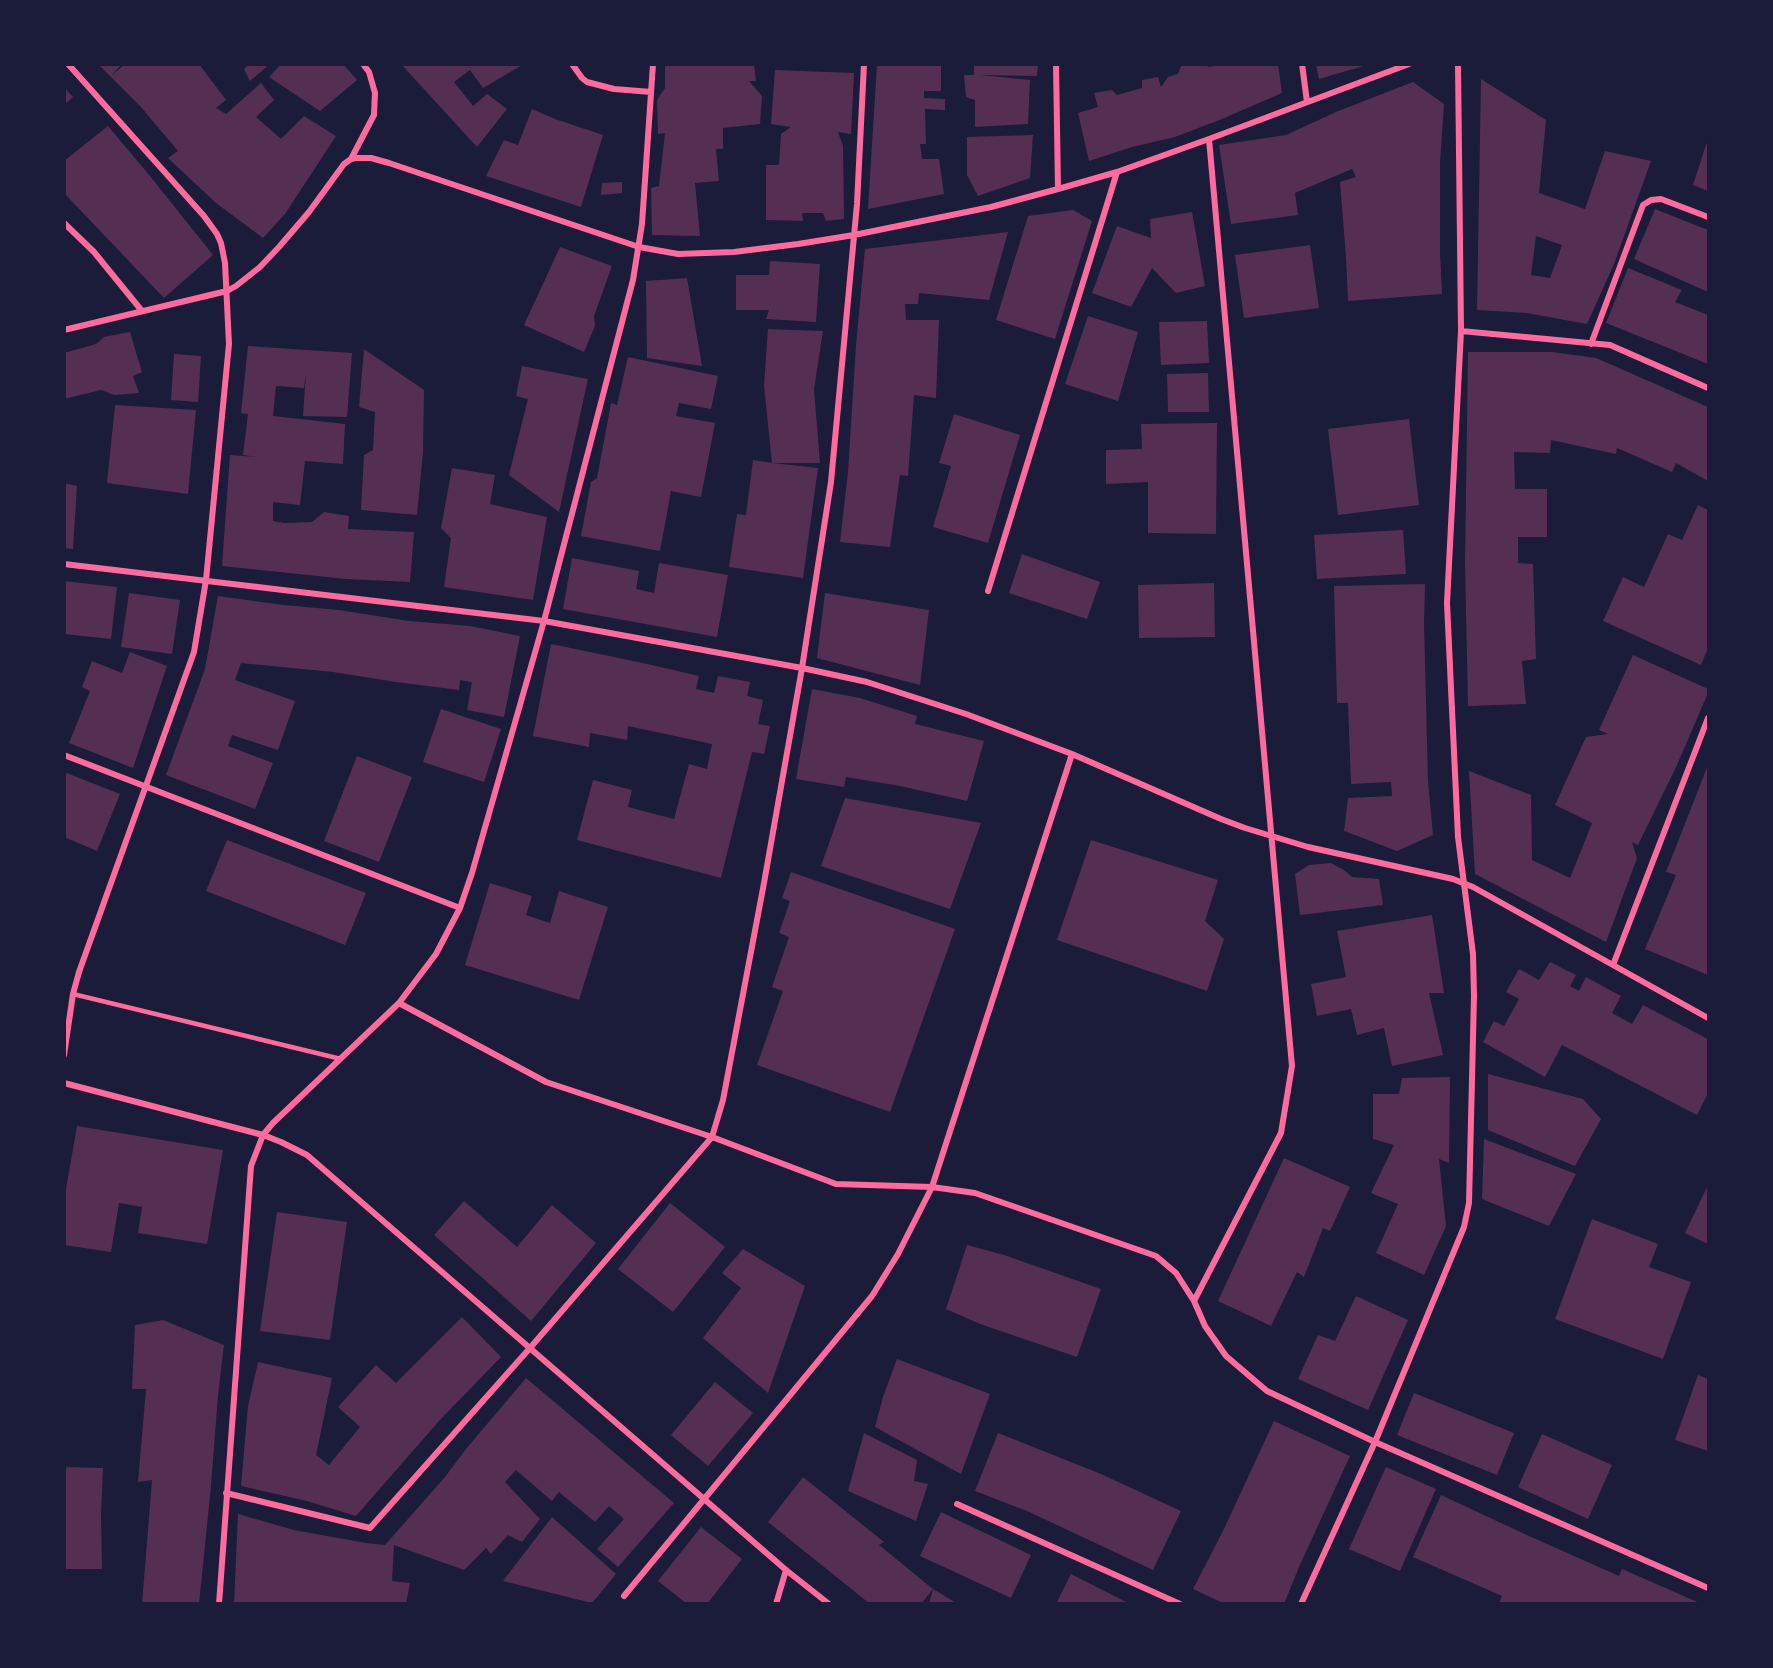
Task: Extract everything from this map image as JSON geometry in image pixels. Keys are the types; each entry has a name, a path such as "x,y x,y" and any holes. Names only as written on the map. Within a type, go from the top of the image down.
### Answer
{"street":[{"path":"64,1055 73,994 79,972 190,664 206,580 229,344 224,252 217,234 68,64"},
{"path":"351,159 374,115 375,93 369,72 363,64"},
{"path":"572,64 587,82 614,89 651,92"},
{"path":"219,1604 251,1166 263,1135 273,1123 399,1003 436,954 460,909 544,621 633,280 639,247 653,64"},
{"path":"226,1492 370,1528 530,1348 712,1137 726,1088 764,883 802,668 831,482 854,235 864,64"},
{"path":"1056,64 1058,189"},
{"path":"1302,64 1307,102"},
{"path":"64,330 227,291 260,267 279,247 309,212 344,164 351,159 363,157 389,163 639,247 668,253 704,254 798,244 854,235 991,207 1058,189 1117,172 1409,64"},
{"path":"1301,1604 1375,1442 1466,1221 1468,1203 1471,1168 1474,996 1472,945 1457,821 1448,603 1461,332 1458,64"},
{"path":"1194,1301 1281,1133 1292,1066 1209,139"},
{"path":"988,591 1117,172"},
{"path":"1591,344 1643,205 1651,200 1661,199 1708,217"},
{"path":"64,223 94,252 142,311"},
{"path":"1461,332 1610,345 1708,388"},
{"path":"64,564 544,621 867,682 920,698 1072,754 1221,819 1271,837 1381,864 1441,875 1465,884 1708,1018"},
{"path":"1613,965 1708,718"},
{"path":"624,1596 872,1296 898,1254 932,1187 1072,754"},
{"path":"64,755 460,909"},
{"path":"399,1003 546,1082 712,1137 836,1184 932,1187 975,1193 1156,1256 1176,1273 1194,1301 1205,1326 1226,1356 1267,1391 1375,1442 1708,1588"},
{"path":"64,1083 263,1135 307,1155 786,1570 829,1604"},
{"path":"957,1504 1180,1604"},
{"path":"776,1604 786,1570"}],"lane":[{"path":"73,994 341,1059"}],"building":[{"path":"98,64 122,64 111,76 125,64 199,64 226,100 216,108 226,114 261,83 274,100 256,117 281,139 304,116 336,136 285,214 263,238 216,203 168,158 178,151 140,106"},
{"path":"249,64 270,64 250,81 244,69"},
{"path":"281,64 343,64 357,80 320,111 269,77"},
{"path":"401,64 524,64 483,88 470,70 454,82 473,106 487,94 507,109 477,147"},
{"path":"665,64 754,64 756,81 749,81 762,96 760,124 723,128 723,149 716,149 719,181 695,183 700,236 652,235 651,188 659,186 665,133 658,134 657,100 665,88"},
{"path":"877,64 941,64 941,91 924,91 924,98 945,99 945,110 925,109 926,144 920,144 922,159 939,159 944,194 868,209"},
{"path":"974,64 1038,64 1037,76 980,75 1030,80 1028,124 975,127 975,100 966,97 964,75 974,75"},
{"path":"1182,64 1207,64 1208,67 1229,64 1278,64 1282,93 1175,137 1132,147 1089,161 1078,113 1098,107 1094,93 1112,90 1117,95 1142,88 1142,80 1158,77 1161,87 1168,77 1178,74"},
{"path":"1316,64 1367,64 1367,65 1319,79"},
{"path":"775,70 854,73 851,134 838,132 843,146 844,219 826,221 823,213 802,213 803,221 766,220 766,165 779,165 781,134 791,127 771,124"},
{"path":"1481,79 1546,120 1539,193 1585,209 1605,151 1651,161 1614,264 1587,324 1527,313 1477,310","holes":["1536,236 1562,245 1550,278 1531,275"]},
{"path":"1413,82 1444,104 1440,163 1442,294 1348,301 1340,182 1356,177 1352,169 1295,193 1298,215 1231,224 1219,145 1286,135 1336,112"},
{"path":"64,87 73,97 64,105"},
{"path":"532,109 603,135 581,207 486,176 504,140 518,145"},
{"path":"108,126 213,255 164,298 64,193 64,161"},
{"path":"1033,135 1030,178 978,196 967,175 967,137"},
{"path":"1708,139 1708,191 1693,185"},
{"path":"622,182 622,193 601,195 602,183"},
{"path":"1655,209 1708,230 1708,292 1634,259"},
{"path":"1073,210 1092,221 1055,339 996,320 1028,216"},
{"path":"1192,212 1205,286 1176,293 1152,268 1131,307 1092,293 1117,226 1151,238 1150,219"},
{"path":"1008,232 989,300 919,293 918,304 905,304 906,320 939,320 936,398 914,395 908,476 900,475 890,547 840,542 848,472 865,249"},
{"path":"1310,245 1319,308 1244,318 1235,255"},
{"path":"560,247 612,266 594,316 595,326 584,352 524,325"},
{"path":"770,261 820,264 816,322 766,319 769,310 736,310 736,275 769,275"},
{"path":"1628,268 1682,290 1675,302 1708,315 1708,364 1606,323"},
{"path":"687,278 702,366 647,358 646,281"},
{"path":"1088,316 1138,332 1118,401 1065,384"},
{"path":"1207,321 1209,363 1161,365 1159,322"},
{"path":"768,329 823,331 814,389 820,463 772,463 764,386"},
{"path":"130,332 142,372 133,376 139,393 114,395 101,390 64,399 64,353 96,344 104,337"},
{"path":"248,346 352,353 347,417 303,416 306,373 304,388 276,386 273,416 345,424 343,464 305,461 300,505 273,502 273,521 312,522 324,512 349,516 348,529 414,532 410,582 346,579 222,566 230,455 258,457 243,455 248,414 241,413"},
{"path":"364,349 424,390 423,452 417,515 361,510 364,455 373,450 375,412 359,407"},
{"path":"1468,352 1552,352 1596,358 1708,407 1708,481 1676,463 1672,472 1617,448 1616,454 1551,440 1550,453 1514,452 1515,489 1547,489 1547,537 1518,537 1518,563 1533,564 1536,659 1522,661 1526,704 1468,706 1465,563"},
{"path":"174,354 201,356 198,402 171,400"},
{"path":"628,357 718,376 711,409 679,403 676,416 715,423 701,497 671,491 660,551 581,536 591,482 597,478 611,403 617,405"},
{"path":"522,366 588,379 559,512 509,475 528,399 516,396"},
{"path":"1208,373 1209,412 1168,412 1167,374"},
{"path":"115,405 196,410 188,494 107,483"},
{"path":"954,414 1020,435 988,543 933,527 951,466 939,463"},
{"path":"1409,419 1419,505 1338,515 1328,429"},
{"path":"1217,423 1216,534 1148,533 1148,482 1106,484 1106,450 1142,449 1141,424"},
{"path":"753,460 818,468 803,578 729,567 737,514 746,515"},
{"path":"452,468 495,475 490,504 547,517 533,600 444,587 451,538 441,528"},
{"path":"64,483 77,486 73,549 64,548"},
{"path":"1698,505 1708,510 1708,648 1701,665 1603,621 1623,577 1644,587 1668,534 1682,540"},
{"path":"1403,530 1406,574 1317,579 1314,535"},
{"path":"1022,554 1100,582 1087,619 1009,593"},
{"path":"572,558 639,571 636,589 654,593 659,563 728,575 717,637 563,609"},
{"path":"64,581 117,587 111,639 64,634"},
{"path":"1214,583 1215,637 1139,638 1138,585"},
{"path":"1425,584 1428,781 1433,835 1397,851 1344,831 1348,798 1392,796 1391,782 1351,784 1348,703 1337,703 1334,586"},
{"path":"129,593 180,600 172,654 121,647"},
{"path":"825,593 929,610 920,685 817,658"},
{"path":"218,596 339,610 409,621 470,626 520,636 504,717 467,710 472,682 460,680 459,690 333,672 241,663 235,680 295,701 278,750 232,735 228,746 273,763 255,809 166,775 205,669"},
{"path":"551,644 699,676 696,689 714,693 718,676 750,682 747,696 763,700 758,724 770,726 764,754 752,752 721,878 577,840 593,780 632,790 628,807 674,819 689,764 707,769 712,744 628,726 627,740 590,733 589,747 533,736"},
{"path":"130,652 167,666 133,768 69,743 90,691 82,687 92,661 122,673"},
{"path":"1633,655 1708,689 1708,693 1677,765 1638,845 1632,842 1637,858 1606,942 1475,874 1469,771 1531,795 1532,860 1570,878 1592,823 1555,805 1586,737 1608,734 1599,730"},
{"path":"812,689 860,698 917,716 915,724 984,741 967,801 846,777 844,787 796,779"},
{"path":"441,709 501,729 484,782 423,762"},
{"path":"357,756 412,777 379,862 324,841"},
{"path":"1708,765 1708,975 1645,949 1676,875 1666,872"},
{"path":"64,772 120,794 97,851 64,837"},
{"path":"845,798 981,823 950,909 821,866"},
{"path":"227,840 366,893 345,945 206,891"},
{"path":"1091,840 1218,880 1205,921 1224,939 1207,991 1057,940"},
{"path":"1331,863 1352,877 1379,879 1383,905 1300,915 1295,874 1309,865"},
{"path":"791,872 955,929 890,1112 757,1065 783,991 772,987 789,937 779,933 790,901 782,898"},
{"path":"490,883 532,896 526,915 550,923 559,891 608,907 579,1000 465,965"},
{"path":"1432,915 1444,993 1429,993 1443,1055 1392,1066 1384,1028 1357,1035 1351,1009 1317,1016 1311,984 1346,977 1337,931"},
{"path":"1550,962 1576,975 1570,986 1579,991 1586,977 1621,996 1612,1013 1632,1024 1643,1005 1708,1039 1708,1093 1697,1115 1562,1045 1545,1077 1483,1042 1494,1021 1504,1026 1519,999 1506,992 1519,969 1539,980"},
{"path":"1488,1074 1583,1099 1601,1119 1575,1166 1488,1130"},
{"path":"1450,1077 1449,1163 1439,1159 1446,1226 1424,1275 1376,1253 1398,1204 1371,1193 1394,1145 1373,1139 1373,1094 1399,1094 1402,1078"},
{"path":"77,1126 223,1150 207,1244 138,1233 142,1207 119,1203 111,1252 64,1245 64,1200"},
{"path":"1484,1139 1576,1174 1549,1226 1482,1199"},
{"path":"1284,1158 1350,1187 1330,1231 1323,1228 1304,1277 1297,1272 1271,1326 1218,1301"},
{"path":"1708,1185 1708,1244 1685,1233"},
{"path":"464,1201 517,1247 552,1205 596,1243 531,1321 434,1235"},
{"path":"670,1203 725,1247 673,1312 618,1269"},
{"path":"277,1212 347,1222 330,1340 260,1331"},
{"path":"1592,1219 1658,1244 1649,1267 1691,1282 1663,1359 1555,1319"},
{"path":"967,1245 1004,1255 1101,1289 1077,1357 980,1324 946,1309"},
{"path":"743,1249 805,1286 768,1393 703,1338 741,1288 722,1273"},
{"path":"1356,1296 1408,1320 1368,1410 1298,1379 1318,1335 1335,1341"},
{"path":"462,1317 501,1357 439,1421 356,1516 307,1501 241,1486 248,1406 258,1362 332,1378 316,1455 329,1465 360,1427 338,1407 376,1365 396,1383"},
{"path":"163,1320 224,1345 199,1604 142,1604 152,1480 138,1482 146,1389 132,1389 135,1325"},
{"path":"897,1359 990,1394 961,1474 875,1427"},
{"path":"1698,1375 1708,1379 1708,1451 1675,1440"},
{"path":"526,1378 674,1503 618,1567 597,1549 624,1519 609,1506 595,1522 559,1492 552,1501 516,1470 505,1482 540,1519 522,1542 508,1535 491,1554 486,1548 464,1570 394,1545 392,1581 410,1583 406,1604 234,1604 238,1514 294,1530 385,1545 445,1477"},
{"path":"715,1382 753,1413 708,1466 671,1435"},
{"path":"1414,1393 1514,1433 1497,1475 1397,1435"},
{"path":"1274,1421 1350,1456 1284,1604 1225,1604 1193,1589 1223,1531"},
{"path":"864,1433 917,1460 914,1481 928,1484 916,1521 848,1491"},
{"path":"998,1433 1101,1474 1181,1511 1153,1570 1027,1511 975,1491"},
{"path":"1542,1434 1612,1465 1588,1519 1518,1487"},
{"path":"64,1467 103,1468 102,1569 64,1569"},
{"path":"1386,1467 1436,1489 1400,1571 1349,1549"},
{"path":"803,1477 884,1542 879,1545 933,1589 921,1604 870,1604 768,1522"},
{"path":"1441,1495 1619,1576 1622,1569 1702,1604 1499,1604 1502,1596 1413,1557"},
{"path":"941,1512 1031,1555 1011,1598 920,1556"},
{"path":"552,1517 616,1574 592,1603 503,1581"},
{"path":"701,1527 742,1559 707,1604 687,1604 658,1581"},
{"path":"1071,1574 1130,1604 1056,1604"},
{"path":"933,1589 958,1604 929,1604"}]}
